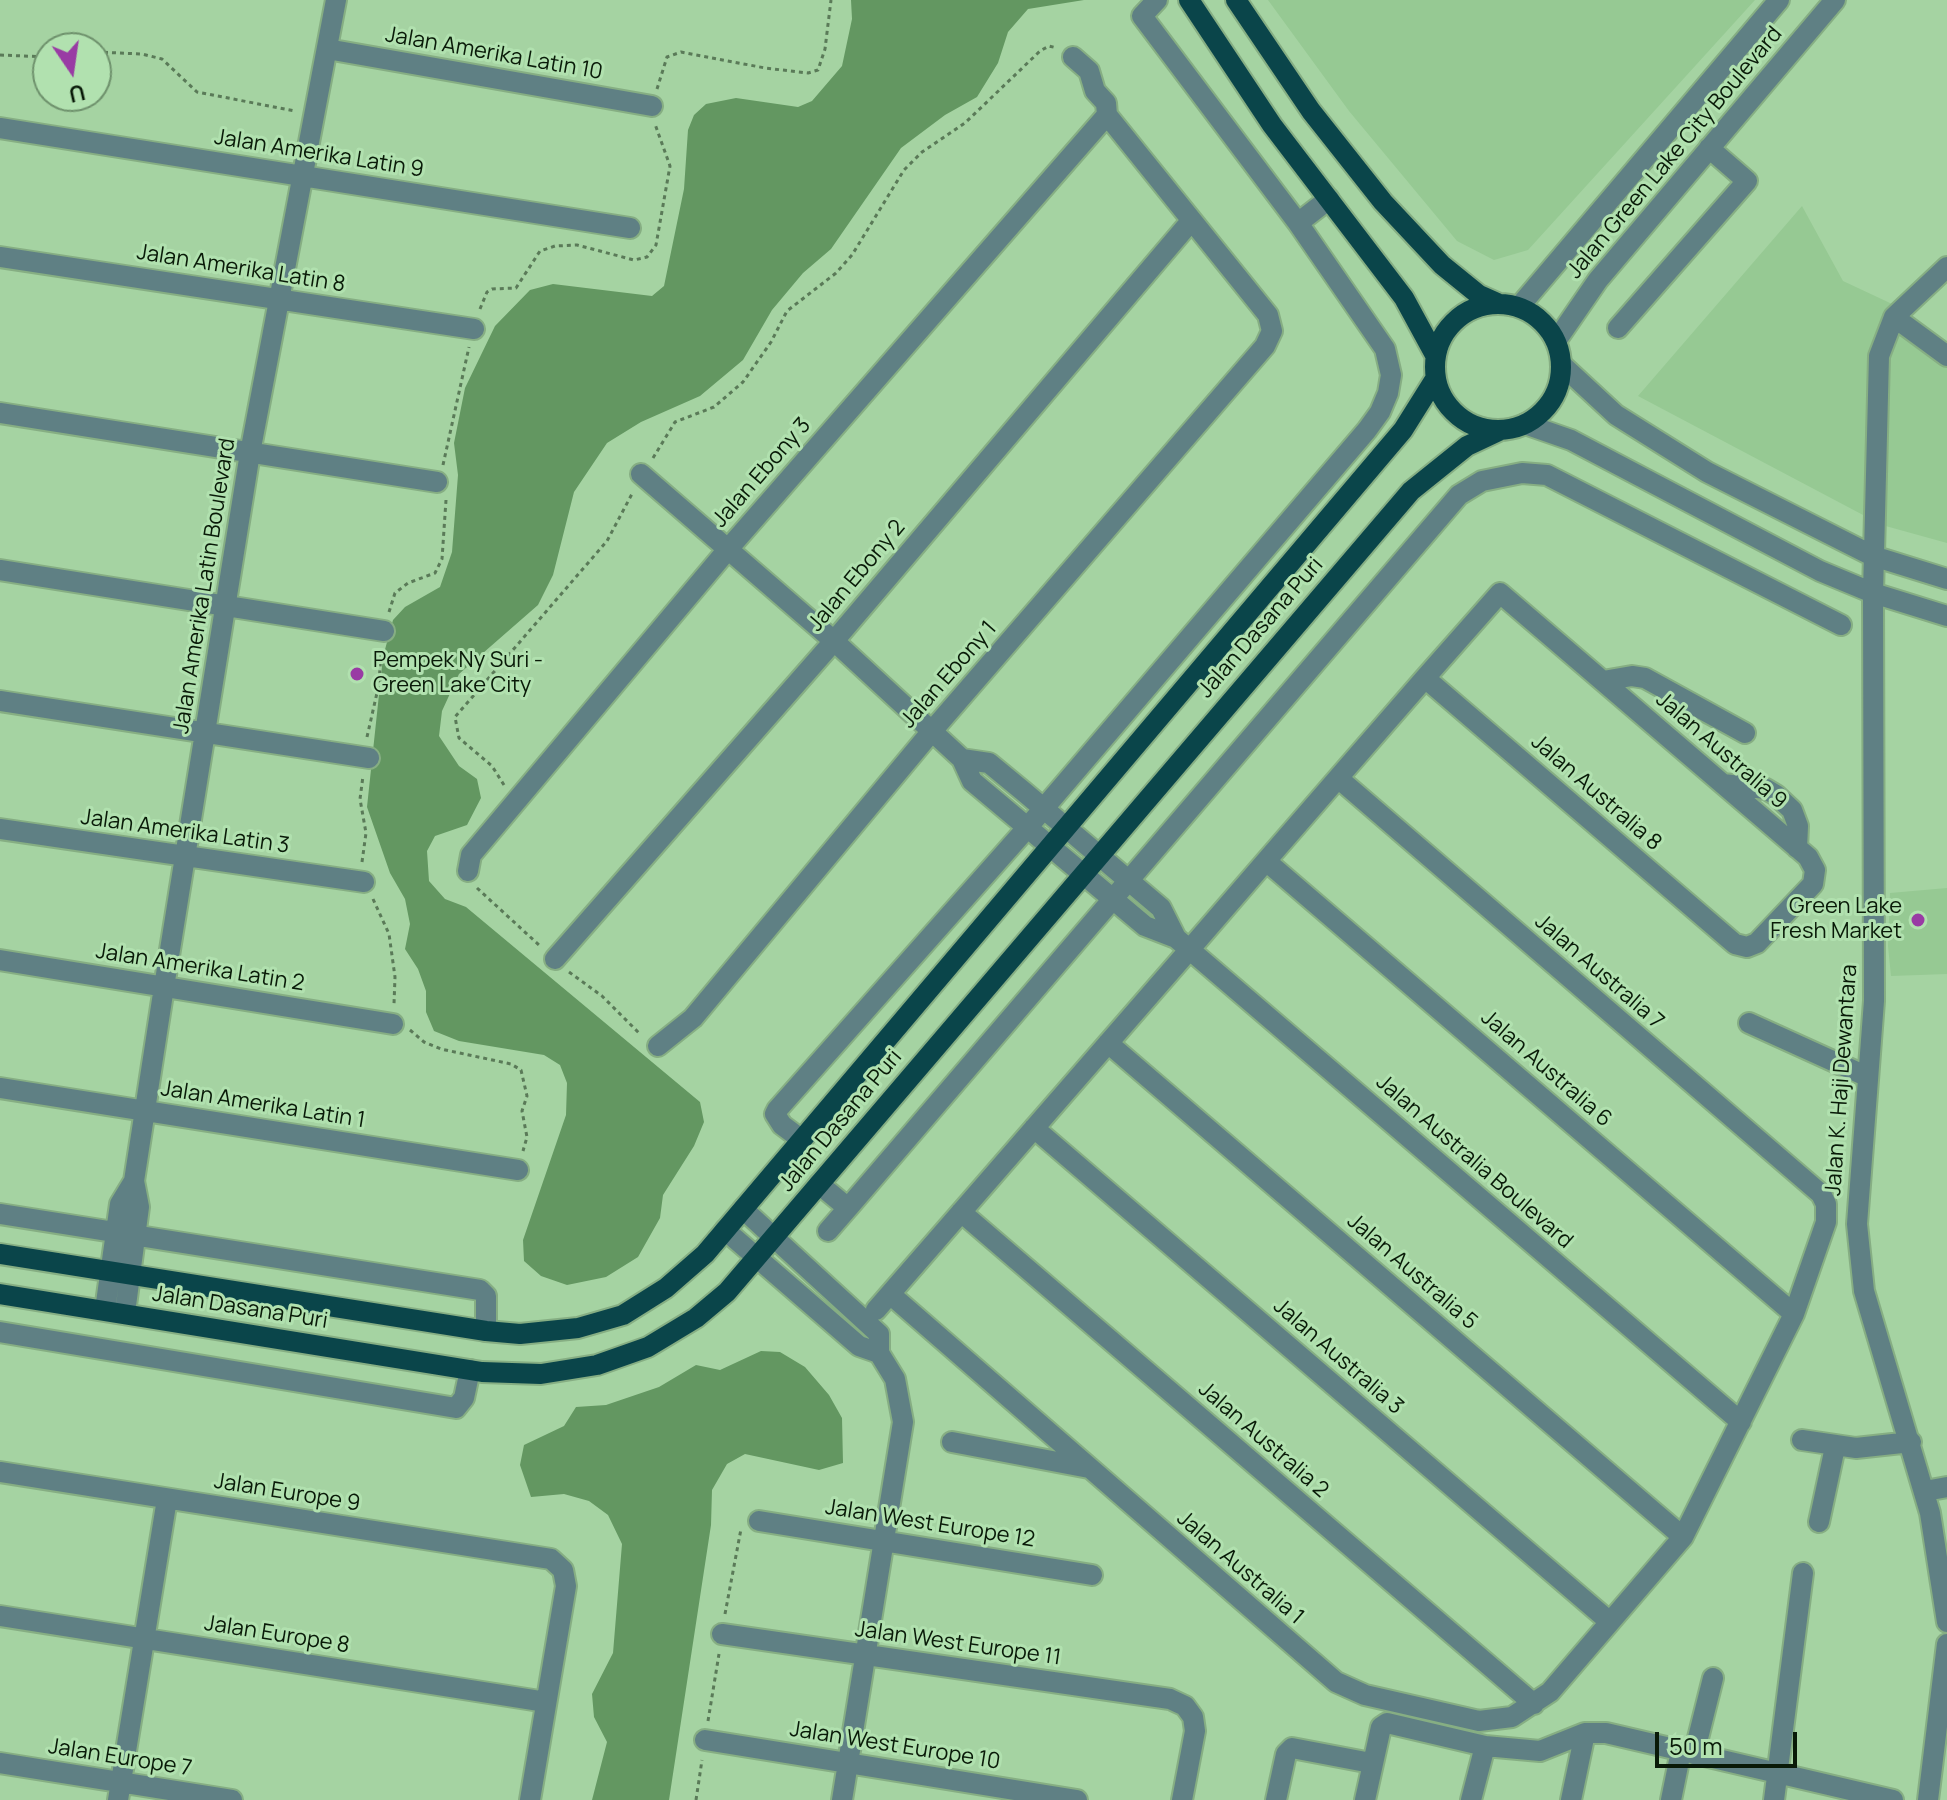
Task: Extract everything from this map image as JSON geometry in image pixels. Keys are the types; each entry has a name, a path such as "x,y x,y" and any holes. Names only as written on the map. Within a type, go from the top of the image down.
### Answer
{"main road":[{"path":"1189,0 1272,125 1404,298 1435,355"},
{"path":"1236,0 1311,111 1383,202 1442,265 1471,289 1497,303 1519,307 1542,320 1556,341 1562,365 1558,389 1545,410 1525,424 1501,430 1479,427 1459,416 1444,400 1435,379 1435,355 1443,335 1457,318 1476,307 1497,303"},
{"name":"Jalan Dasana Puri","path":"0,1254 486,1331 520,1334 578,1328 623,1315 666,1288 705,1254 1403,430 1435,379"},
{"name":"Jalan Dasana Puri","path":"0,1294 470,1370 541,1374 597,1365 648,1347 696,1318 727,1292 1411,491 1467,446 1501,430"}],"street":[{"name":"Jalan Amerika Latin Boulevard","path":"115,1312 126,1232 139,1207 134,1181 144,1111 250,453 336,0"},
{"path":"802,1140 782,1125 775,1114 777,1110 1027,828 1380,412 1391,375 1385,349 1298,223 1142,16 1157,0"},
{"name":"Jalan Green Lake City Boulevard","path":"1519,307 1779,0"},
{"name":"Jalan Green Lake City Boulevard","path":"1556,341 1598,280 1835,0"},
{"name":"Jalan Amerika Latin 10","path":"327,49 652,106"},
{"path":"1073,57 1089,71 1095,91 1106,103 1107,115 1191,221"},
{"name":"Jalan Ebony 3","path":"468,871 471,855 515,801 729,548 1107,115"},
{"name":"Jalan Amerika Latin 9","path":"0,128 630,228"},
{"path":"1618,328 1747,181 1709,148"},
{"path":"1298,223 1329,199"},
{"name":"Jalan Ebony 1","path":"658,1046 693,1018 932,731 1265,346 1272,331 1268,315 1191,221"},
{"name":"Jalan Ebony 2","path":"555,959 834,641 1191,221"},
{"name":"Jalan Amerika Latin 8","path":"0,257 474,329"},
{"name":"Jalan K. Haji Dewantara","path":"1944,272 1894,317 1882,346 1877,380 1873,556 1874,1001 1857,1224 1858,1258 1864,1291 1925,1491 1940,1556 1947,1622"},
{"path":"1894,317 1947,356"},
{"path":"1562,365 1616,415 1707,472 1873,556 1947,579"},
{"path":"0,413 437,482"},
{"path":"1525,424 1571,440 1820,571 1873,593 1947,616"},
{"path":"641,474 729,548 932,731 962,759 972,781 1145,926 1183,943"},
{"path":"828,1231 1459,495 1501,475 1547,475 1841,625"},
{"path":"1660,532 1677,498"},
{"path":"0,570 384,631"},
{"name":"Jalan Australia 9","path":"1425,678 1500,593 1802,852"},
{"name":"Jalan Australia 9","path":"1603,681 1632,676 1645,678 1745,733"},
{"path":"876,1310 1108,1043 1183,943 1266,861 1425,678"},
{"name":"Jalan Australia 8","path":"1425,678 1735,944 1747,947 1757,943 1813,884 1815,870 1802,852"},
{"path":"0,701 369,758"},
{"path":"962,759 989,763 1161,908 1183,943"},
{"name":"Jalan Australia 7","path":"1338,778 1821,1194 1826,1204 1826,1222 1794,1314"},
{"name":"Jalan Amerika Latin 3","path":"0,829 364,882"},
{"name":"Jalan Australia 6","path":"1266,861 1794,1314"},
{"name":"Jalan Australia Boulevard","path":"1183,943 1741,1422"},
{"name":"Jalan Amerika Latin 2","path":"0,960 393,1024"},
{"path":"1749,1023 1868,1077"},
{"name":"Jalan Australia 5","path":"1108,1043 1683,1537"},
{"name":"Jalan Amerika Latin 1","path":"0,1088 518,1170"},
{"name":"Jalan Australia 3","path":"1034,1128 1610,1622"},
{"path":"819,1184 848,1208"},
{"path":"743,1209 879,1334 879,1353 895,1379 903,1422 842,1800"},
{"name":"Jalan Australia 2","path":"961,1212 1534,1704"},
{"path":"0,1214 480,1290 486,1296 486,1331"},
{"path":"725,1230 859,1346 879,1353"},
{"name":"Jalan Australia 1","path":"890,1294 1336,1682 1365,1695 1479,1721 1512,1717 1534,1704"},
{"path":"1534,1704 1550,1692 1683,1537 1794,1314"},
{"path":"0,1332 456,1408 464,1398 470,1370"},
{"path":"1802,1440 1835,1447 1911,1442"},
{"path":"952,1442 1089,1468"},
{"path":"1819,1522 1835,1447"},
{"name":"Jalan Europe 9","path":"0,1472 551,1559 563,1570 566,1586 546,1702"},
{"path":"1925,1491 1947,1487"},
{"path":"119,1791 167,1499"},
{"name":"Jalan West Europe 12","path":"759,1521 1092,1575"},
{"path":"1774,1800 1780,1774 1803,1573"},
{"name":"Jalan Europe 8","path":"0,1616 546,1702"},
{"name":"Jalan West Europe 11","path":"722,1634 1170,1699 1185,1706 1193,1717 1195,1731 1182,1800"},
{"path":"1928,1800 1947,1644"},
{"path":"1671,1800 1713,1678"},
{"path":"530,1800 546,1702"},
{"path":"1365,1800 1381,1727 1387,1723 1485,1746 1540,1751 1585,1733 1606,1733 1780,1774 1847,1795 1893,1800"},
{"path":"1571,1800 1585,1733"},
{"name":"Jalan West Europe 10","path":"705,1740 1077,1800"},
{"path":"1471,1800 1485,1746"},
{"path":"1276,1800 1286,1754 1292,1748 1371,1763"},
{"name":"Jalan Europe 7","path":"0,1763 119,1791 232,1800"}],"path":[{"path":"518,1170 527,1137 522,1111 526,1083 521,1070 511,1064 441,1049 424,1042 411,1030 393,1024 395,977 389,934 364,882 361,856 366,833 359,788 369,758 367,736 379,684 384,631 395,593 408,583 435,573 442,559 446,501 444,488 437,482 450,444 474,329 487,292 522,284 529,264 540,251 577,245 634,260 647,257 656,245 670,166 652,106 667,57 681,52 765,68 808,73 818,70 833,9 831,0"},
{"path":"515,801 492,766 459,738 455,717 607,541 641,474 675,422 714,407 743,382 771,342 787,311 836,273 852,255 904,170 922,152 965,123 1044,48 1055,46 1073,57"},
{"path":"112,53 142,54 162,59 197,92 314,115"},
{"path":"0,55 32,56"},
{"path":"468,871 473,884 555,959 602,996 648,1042 658,1046"}],"shaded area":[{"path":"851,0 1084,0 1028,9 1008,32 998,63 977,97 945,115 901,148 831,249 803,273 772,310 743,360 700,396 641,422 607,443 574,492 553,575 538,605 459,674 442,711 439,736 459,766 477,779 481,798 467,825 435,836 427,851 429,881 445,899 466,907 700,1102 704,1122 694,1146 663,1195 660,1218 638,1257 606,1277 567,1285 541,1276 524,1261 523,1240 566,1115 567,1083 560,1065 544,1055 459,1041 434,1031 426,1012 426,991 418,969 405,949 410,924 405,899 390,873 367,807 383,657 393,620 405,607 440,587 452,552 458,475 454,443 465,388 495,326 530,290 553,284 652,296 664,286 684,189 688,130 694,115 706,104 736,98 798,107 812,101 842,66 852,19"},
{"path":"1268,0 1755,0 1528,250 1494,260 1457,241 1349,111"},
{"path":"1802,206 1843,281 1890,303 1947,345 1947,543 1882,525 1638,396"},
{"name":"Green Lake Fresh Market","path":"1947,888 1947,974 1891,976 1888,946 1890,893"},
{"path":"761,1351 780,1352 805,1367 829,1395 842,1418 843,1463 819,1470 745,1454 727,1464 712,1490 711,1525 669,1800 592,1800 607,1742 594,1717 592,1694 613,1653 622,1544 608,1515 589,1501 564,1494 531,1497 520,1465 524,1445 564,1426 576,1407 606,1405 659,1387 696,1365 720,1370"}],"place":[{"name":"Pempek Ny Suri - Green Lake City","path":"357,674"},
{"name":"Green Lake Fresh Market","path":"1918,920"}]}
